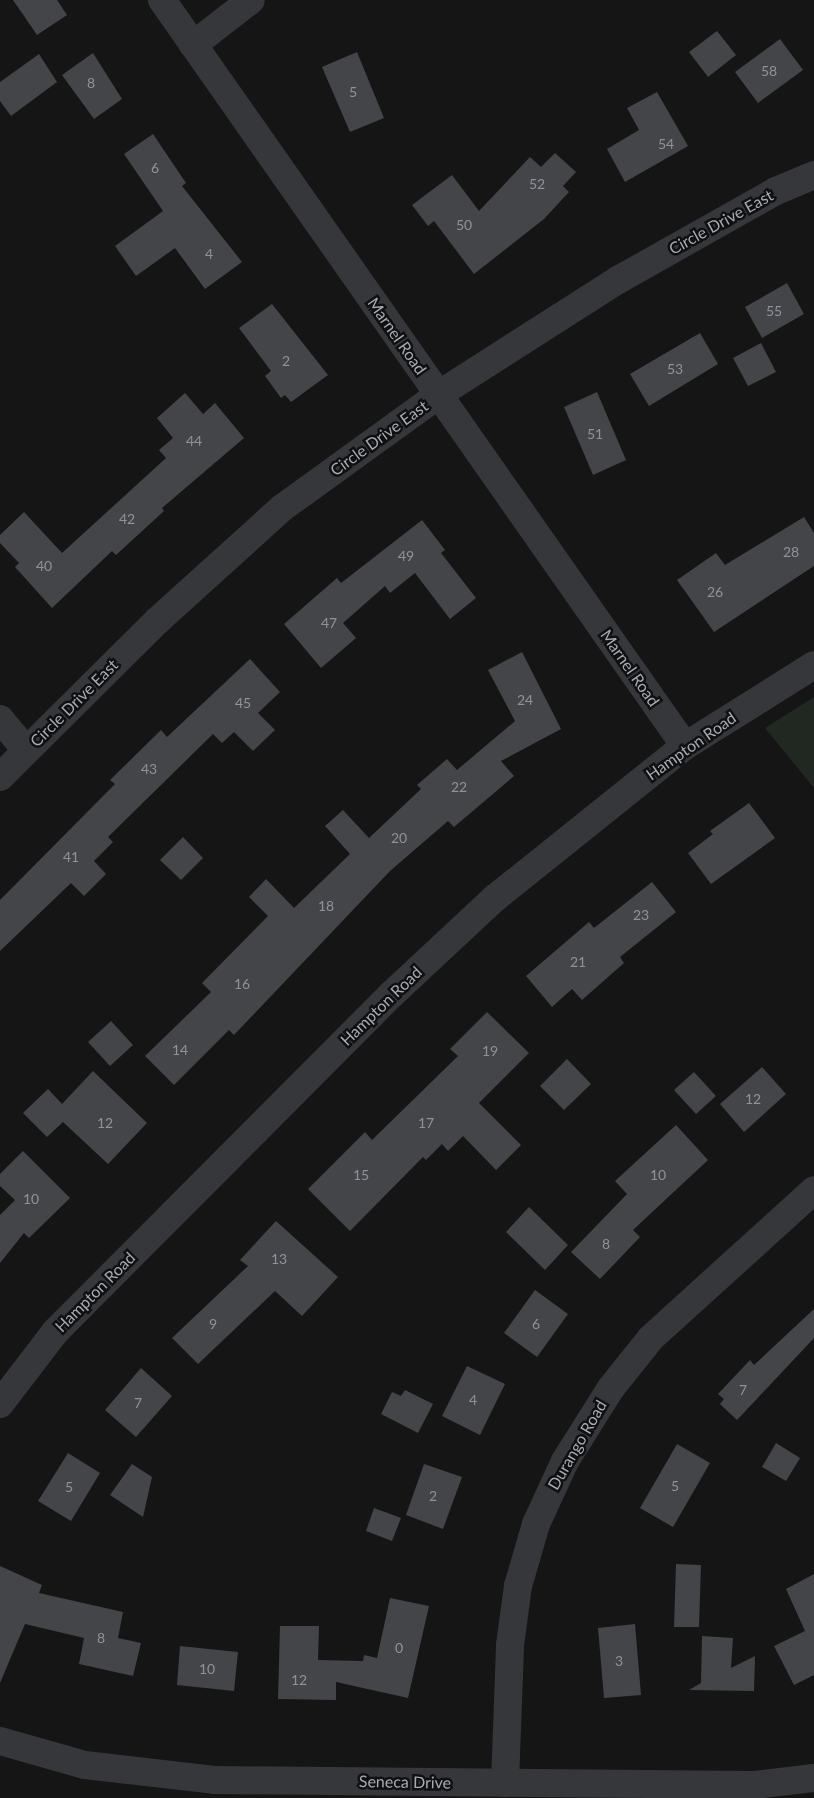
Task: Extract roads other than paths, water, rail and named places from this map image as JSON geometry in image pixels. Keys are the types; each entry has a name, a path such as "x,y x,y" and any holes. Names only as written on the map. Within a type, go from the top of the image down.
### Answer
{"street":[{"name":"Marnel Road","path":"162,0 685,746"},
{"path":"193,46 251,0"},
{"name":"Circle Drive East","path":"0,777 157,621 282,508 438,395 618,280 776,191 814,175"},
{"name":"Hampton Road","path":"0,1404 55,1332 392,994 495,898 685,746 814,665"},
{"path":"0,719 26,750"},
{"name":"Durango Road","path":"505,1783 510,1645 518,1586 536,1524 565,1461 610,1388 651,1338 814,1190"},
{"name":"Seneca Drive","path":"0,1741 85,1765 214,1780 755,1785 814,1778"}]}
